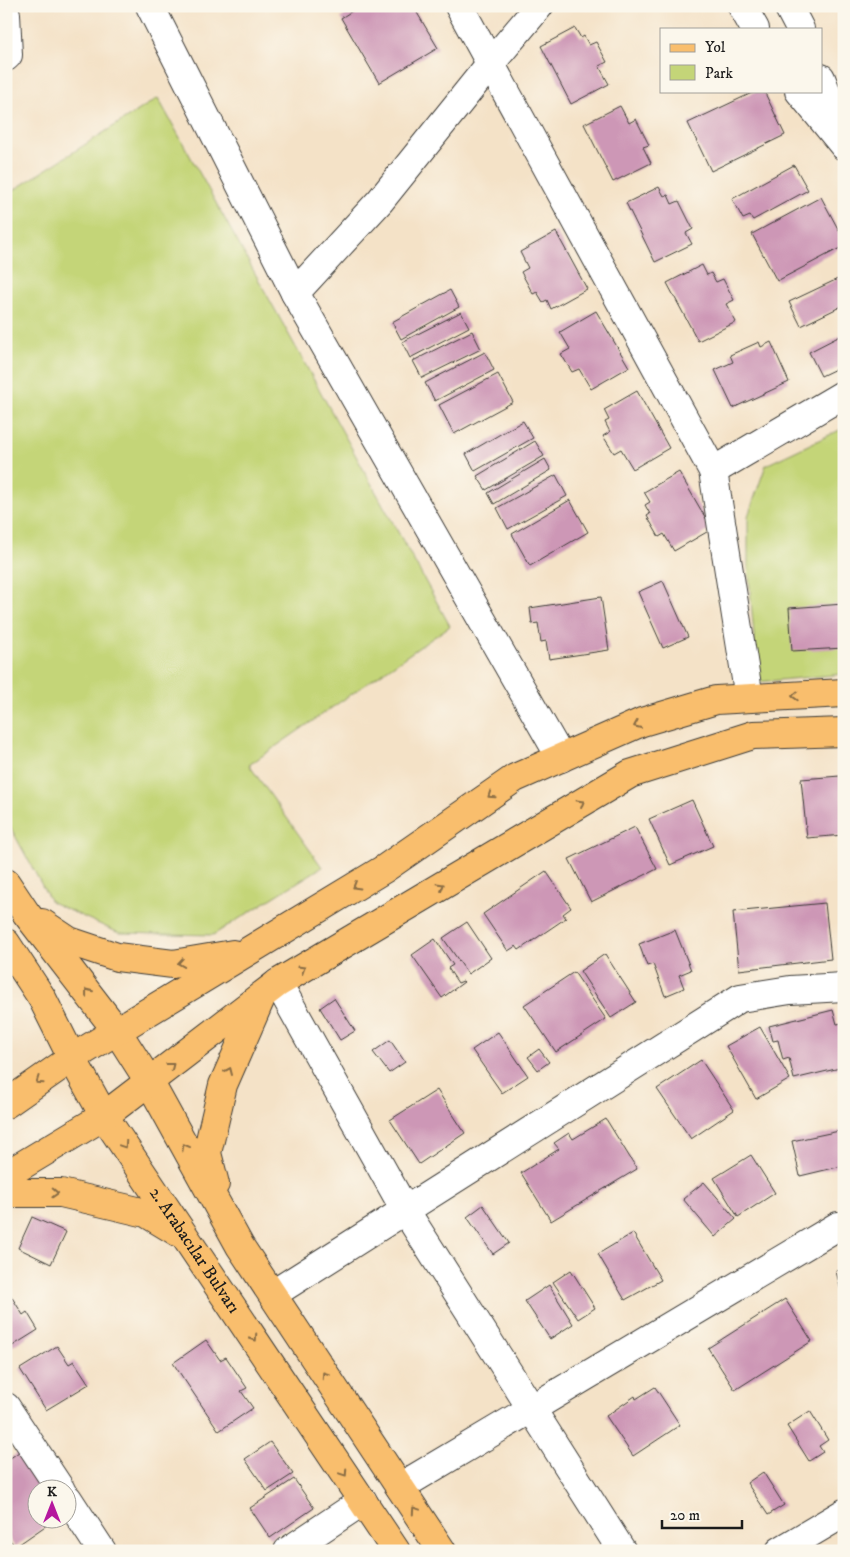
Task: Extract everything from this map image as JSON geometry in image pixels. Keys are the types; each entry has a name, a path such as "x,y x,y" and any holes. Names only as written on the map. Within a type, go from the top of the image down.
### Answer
{"main road":[{"path":"6,1104 72,1058 384,869 515,778 642,722 716,700 844,693"},
{"path":"6,1175 104,1116 150,1083 270,990 630,774 753,736 844,732"},
{"path":"6,883 26,913 117,1031 150,1083 240,1246 442,1551"},
{"path":"26,913 69,941 117,957 172,964 247,952"},
{"name":"2. Arabacılar Bulvarı","path":"6,943 42,998 104,1116 396,1551"},
{"path":"225,1219 207,1152 223,1086 270,990"},
{"path":"6,1193 61,1193 146,1213 187,1237"}],"street":[{"path":"150,6 295,293 561,758"},
{"path":"459,6 712,471 749,698"},
{"path":"295,293 380,201 491,63 540,6"},
{"path":"742,6 754,28"},
{"path":"788,6 799,28"},
{"path":"6,14 8,55 6,57"},
{"path":"822,81 844,136"},
{"path":"800,92 844,146"},
{"path":"712,471 844,394"},
{"path":"284,1287 740,998 790,990 844,988"},
{"path":"270,990 405,1210 622,1551"},
{"path":"400,1487 838,1226 844,1226"},
{"path":"6,1407 54,1480"},
{"path":"288,1551 363,1501"},
{"path":"780,1551 844,1513"},
{"path":"78,1515 102,1551"}],"green space":[{"path":"158,98 450,626 249,765 322,867 213,935 119,933 51,902 6,819 6,195"},
{"path":"844,428 844,674 758,682 748,566 748,516 766,465"}],"building":[{"path":"360,6 413,6 438,48 379,83 341,18"},
{"path":"575,28 581,38 584,36 589,45 596,42 607,62 599,66 609,84 571,104 541,46"},
{"path":"754,92 764,92 785,135 711,171 688,123"},
{"path":"620,106 629,123 636,119 649,145 643,147 651,163 613,182 584,124"},
{"path":"794,165 808,190 753,220 750,216 743,219 732,199"},
{"path":"659,187 664,196 668,195 672,204 679,201 693,229 686,233 692,244 655,262 626,203"},
{"path":"821,197 844,240 844,246 777,281 752,234"},
{"path":"556,232 587,289 551,309 547,300 543,302 537,292 533,294 521,272 528,268 520,252"},
{"path":"702,265 707,275 711,273 716,282 723,279 734,300 726,304 736,322 698,341 667,283"},
{"path":"844,276 844,305 801,326 789,302"},
{"path":"450,290 459,307 401,339 392,322"},
{"path":"596,311 629,367 591,389 579,369 572,372 561,354 570,349 560,332"},
{"path":"461,312 469,327 410,358 402,342"},
{"path":"472,331 481,349 422,378 413,361"},
{"path":"844,334 844,365 821,376 809,352"},
{"path":"759,342 761,347 771,342 789,382 733,408 715,370 733,362 730,355"},
{"path":"485,352 494,370 435,401 425,383"},
{"path":"498,374 513,402 454,434 439,405"},
{"path":"637,391 669,448 633,469 621,449 614,453 603,436 610,432 605,422 609,420 604,410"},
{"path":"523,421 533,438 475,471 466,454"},
{"path":"535,441 544,456 486,490 477,476"},
{"path":"545,459 551,470 494,504 488,493"},
{"path":"679,472 712,529 674,551 664,534 659,537 647,516 650,514 645,505 650,502 644,492"},
{"path":"556,475 567,496 508,529 497,508"},
{"path":"570,500 588,532 530,566 512,534"},
{"path":"663,581 688,637 663,648 638,592"},
{"path":"601,597 609,650 549,659 546,641 541,642 538,623 532,624 530,608"},
{"path":"844,604 844,648 792,651 789,608"},
{"path":"840,776 844,835 807,838 801,779"},
{"path":"692,800 713,846 670,865 649,819"},
{"path":"635,827 657,869 591,902 569,859"},
{"path":"546,871 571,908 563,914 566,918 519,950 516,946 508,951 483,914"},
{"path":"825,903 831,959 739,970 733,912"},
{"path":"467,922 491,958 468,974 443,938"},
{"path":"675,930 691,970 679,975 684,988 665,996 653,964 647,966 639,944"},
{"path":"435,939 453,965 448,968 458,983 464,982 442,998 412,955"},
{"path":"605,954 636,1002 611,1018 580,971"},
{"path":"574,972 606,1019 556,1052 524,1005"},
{"path":"334,998 355,1031 340,1040 320,1008"},
{"path":"833,1010 837,1024 843,1023 844,1028 844,1067 794,1079 789,1058 783,1060 778,1040 773,1041 769,1026"},
{"path":"760,1027 790,1079 756,1099 726,1046"},
{"path":"498,1032 528,1076 502,1093 472,1050"},
{"path":"390,1040 405,1062 389,1073 373,1052"},
{"path":"539,1049 549,1062 538,1070 528,1057"},
{"path":"701,1060 734,1110 691,1139 657,1089"},
{"path":"437,1090 465,1133 419,1164 390,1120"},
{"path":"606,1119 637,1169 551,1221 521,1173 559,1149 554,1143 569,1133 573,1139"},
{"path":"844,1130 844,1159 840,1160 842,1166 800,1176 792,1141"},
{"path":"751,1155 775,1193 738,1217 714,1178"},
{"path":"704,1182 736,1219 715,1237 683,1199"},
{"path":"483,1205 509,1243 493,1254 467,1217"},
{"path":"32,1217 66,1232 51,1264 18,1248"},
{"path":"633,1233 661,1280 625,1300 598,1254"},
{"path":"844,1269 844,1298 843,1299 836,1271"},
{"path":"571,1270 595,1308 578,1319 553,1282"},
{"path":"549,1285 573,1324 550,1339 525,1301"},
{"path":"6,1288 23,1315 27,1312 38,1330 6,1350"},
{"path":"785,1299 812,1341 735,1390 708,1348"},
{"path":"206,1340 220,1360 226,1357 247,1388 241,1391 253,1408 219,1431 173,1363"},
{"path":"57,1346 69,1364 74,1361 89,1384 46,1410 20,1369"},
{"path":"655,1387 680,1425 633,1456 606,1416 635,1396 636,1399"},
{"path":"810,1411 828,1440 819,1446 823,1452 809,1461 787,1426"},
{"path":"270,1442 293,1474 267,1491 245,1459"},
{"path":"19,1452 39,1480 28,1480 28,1530 40,1530 15,1547 6,1534 6,1461"},
{"path":"763,1472 784,1505 768,1515 747,1483"},
{"path":"294,1479 314,1508 270,1538 250,1508"}]}
